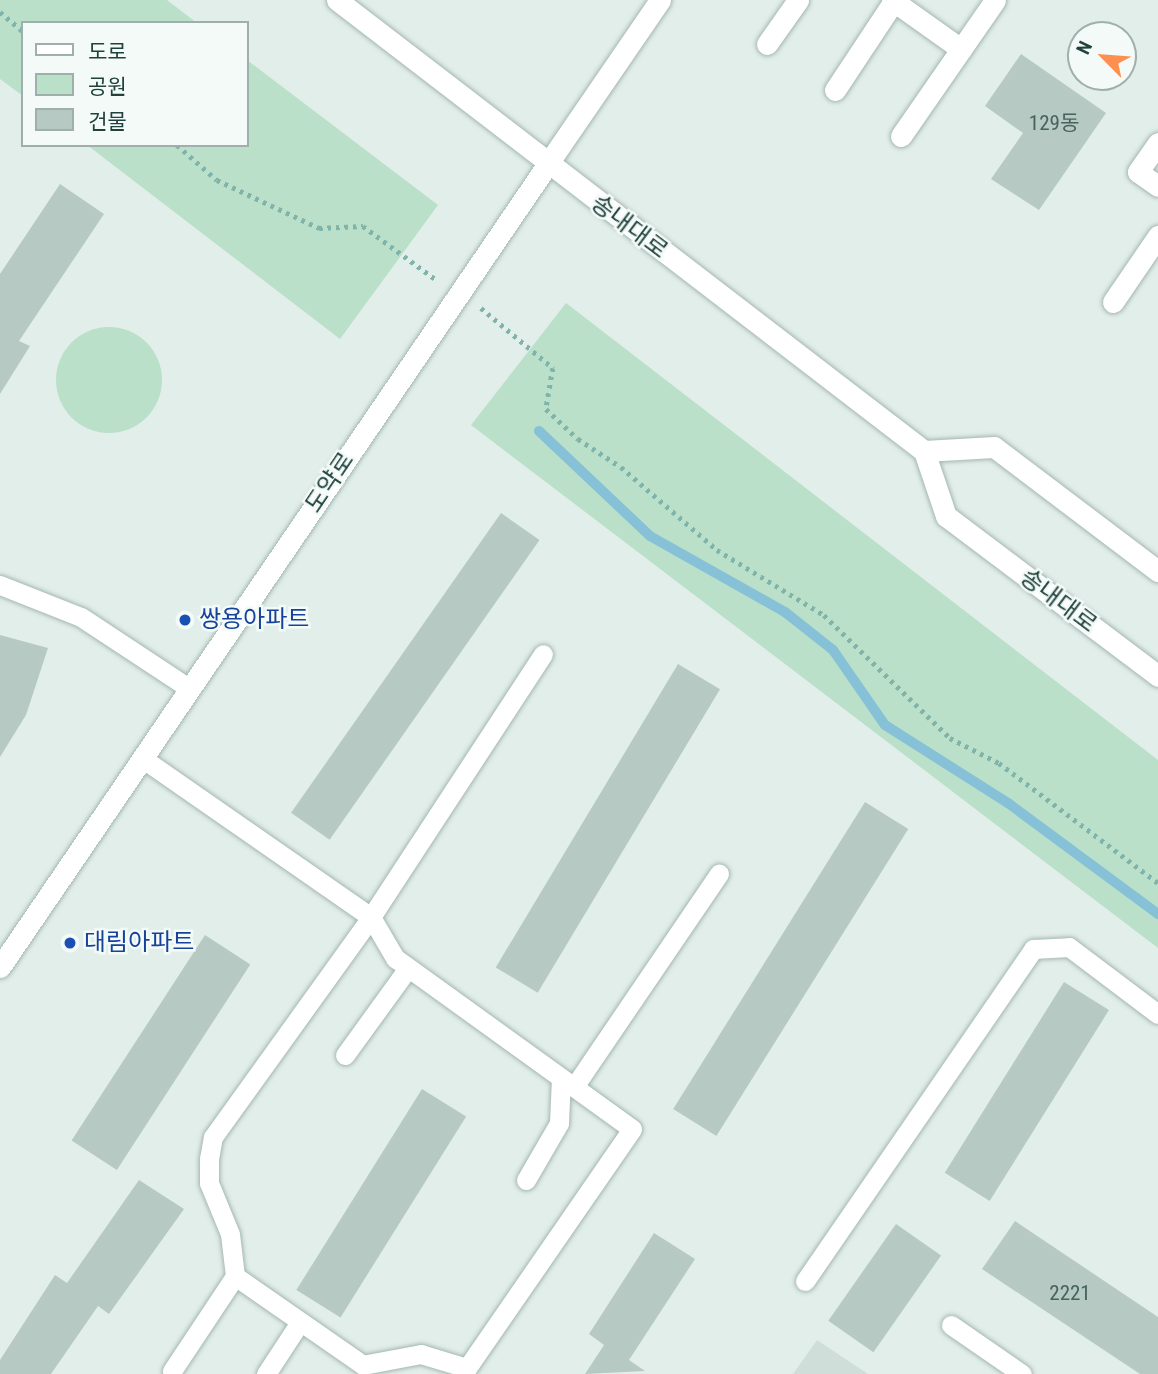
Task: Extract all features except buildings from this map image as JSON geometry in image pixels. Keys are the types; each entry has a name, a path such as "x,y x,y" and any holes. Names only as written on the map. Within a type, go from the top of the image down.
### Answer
{"street":[{"name":"송내대로","path":"337,0 547,164 924,451 946,516 1158,676"},
{"name":"도약로","path":"0,967 660,0"},
{"path":"767,44 798,0"},
{"path":"901,136 995,0"},
{"path":"835,90 893,1 961,48"},
{"path":"1158,143 1138,172 1158,186"},
{"path":"1113,302 1156,242"},
{"path":"924,451 994,447 1158,571"}],"lane":[{"path":"0,585 81,617 190,689"},
{"path":"172,1371 235,1276 230,1234 209,1182 213,1138 371,917 543,654"},
{"path":"142,758 371,917 395,958 632,1129 467,1368 421,1354 360,1370 300,1322 235,1276"},
{"path":"526,1180 559,1123 567,1082 719,874"},
{"path":"805,1281 1033,949 1069,947 1158,1014"},
{"path":"345,1055 408,968"},
{"path":"266,1374 300,1322"},
{"path":"951,1325 1022,1374"}],"path":[{"path":"0,12 21,29"},
{"path":"179,147 217,180 319,228 363,226 422,274 460,292 553,368 546,409 578,439 621,467 717,550 824,615 950,737 999,763 1158,883"}],"shaded area":[{"path":"817,1340 868,1374 793,1374"}],"green space":[{"path":"0,0 167,0 194,21 21,21 21,95 0,79"},
{"path":"248,61 438,205 340,339 90,147 248,147"},
{"path":"566,303 1158,760 1158,948 471,425"},
{"path":"109,327 129,331 146,343 158,360 162,380 158,400 146,417 129,429 109,433 89,429 72,417 60,400 56,380 60,360 72,343 89,331"}],"waterway":[{"path":"539,431 650,536 785,612 833,650 885,725 1008,803 1158,914"}],"place":[{"name":"쌍용아파트","path":"185,620"},
{"name":"대림아파트","path":"70,943"}]}
